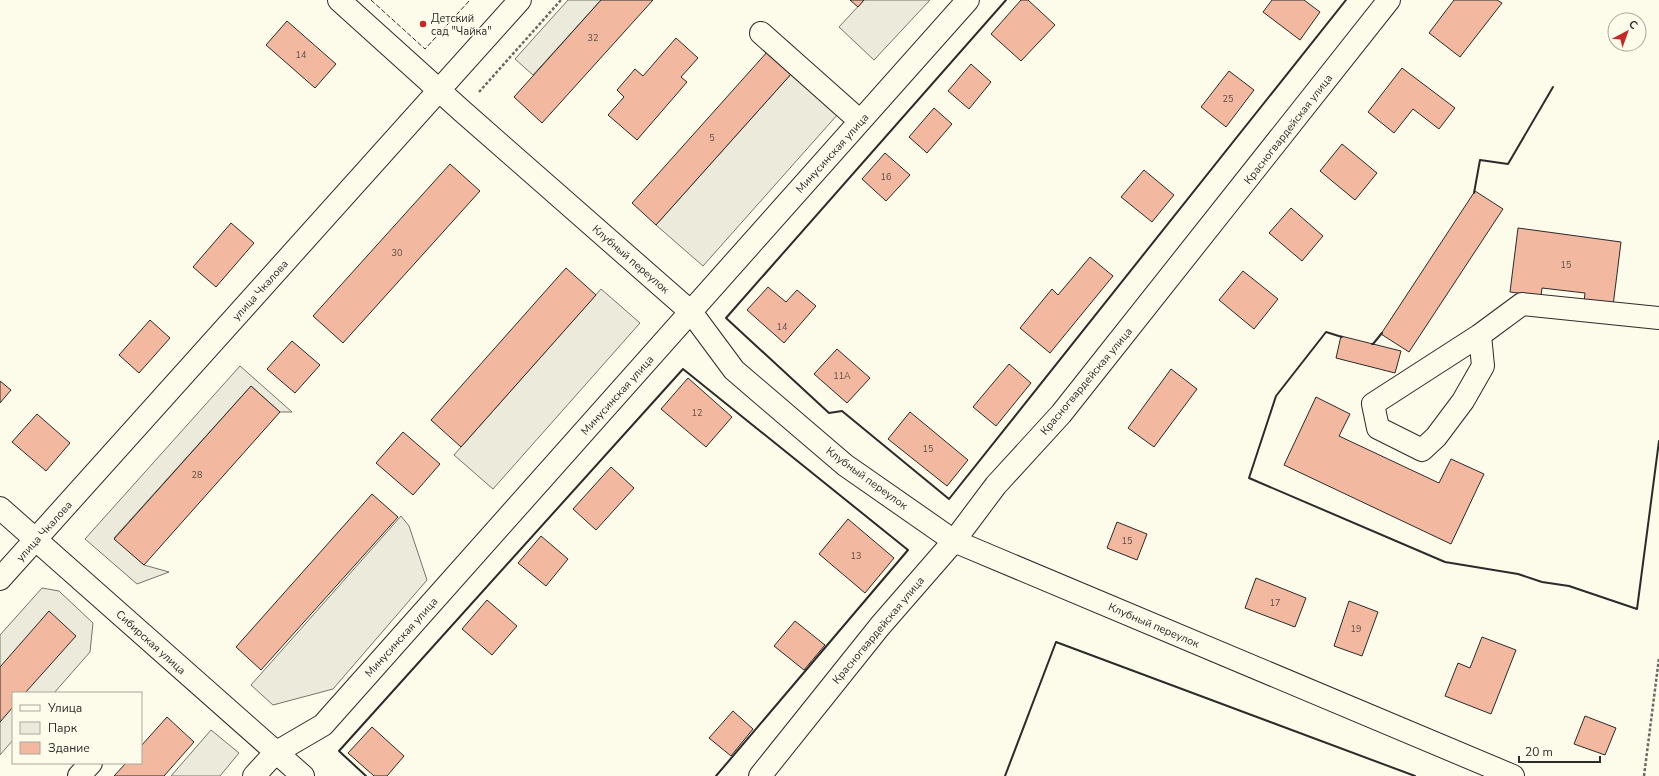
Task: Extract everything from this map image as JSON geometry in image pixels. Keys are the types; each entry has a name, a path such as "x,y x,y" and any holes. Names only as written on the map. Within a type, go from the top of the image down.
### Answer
{"street":[{"name":"Клубный переулок","path":"339,0 462,111 691,312 734,370 845,465 954,541 1513,776"},
{"name":"улица Чкалова","path":"0,580 520,0"},
{"name":"Минусинская улица","path":"254,776 275,753 323,724 968,0"},
{"name":"Красногвардейская улица","path":"760,776 880,626 954,541 996,485 1066,408 1389,0"},
{"path":"761,33 860,121"},
{"path":"1480,335 1482,366 1463,401 1436,437 1422,450 1378,428 1373,404 1480,335 1522,304 1659,318"},
{"name":"Сибирская улица","path":"0,508 275,753 303,776"},
{"path":"79,776 89,764"}],"path":[{"path":"462,111 561,0"},
{"path":"1644,776 1659,658"}],"green space":[{"path":"568,0 601,0 533,75 515,59"},
{"path":"864,0 930,0 874,60 839,27"},
{"path":"792,73 838,114 703,266 656,225"},
{"path":"601,289 640,323 493,489 454,455"},
{"path":"240,366 292,412 280,412 251,386 114,538 144,565 169,572 137,584 85,539"},
{"path":"401,516 409,526 427,580 333,689 273,705 251,685"},
{"path":"42,588 59,591 93,623 90,652 55,692 12,692 12,741 0,755 0,635"},
{"path":"211,730 239,753 220,776 171,776"}],"building":[{"path":"601,0 653,0 542,123 514,97"},
{"path":"850,0 864,0 858,7"},
{"path":"1021,0 1028,0 1055,25 1021,61 991,34"},
{"path":"1272,0 1304,0 1320,12 1300,40 1263,12"},
{"path":"1454,0 1497,0 1502,3 1460,57 1429,33"},
{"path":"287,21 336,64 315,88 266,45"},
{"path":"676,38 698,58 681,77 687,82 637,140 608,115 624,97 617,90 635,69 643,76"},
{"path":"768,51 792,73 656,225 632,203"},
{"path":"971,64 991,82 969,109 948,91"},
{"path":"1402,68 1455,108 1439,129 1413,109 1394,133 1368,112"},
{"path":"1229,71 1254,90 1226,127 1201,107"},
{"path":"934,108 952,124 927,153 909,137"},
{"path":"1342,144 1377,173 1355,200 1320,171"},
{"path":"885,153 910,175 886,201 862,179"},
{"path":"450,164 480,191 343,343 313,316"},
{"path":"1144,170 1174,195 1152,222 1121,197"},
{"path":"1475,191 1503,209 1409,352 1381,334"},
{"path":"1291,208 1323,236 1302,261 1269,233"},
{"path":"231,223 254,243 216,287 193,267"},
{"path":"1518,228 1621,242 1613,306 1584,302 1585,293 1542,288 1541,296 1510,292"},
{"path":"1090,257 1113,276 1050,353 1020,328 1052,289 1058,295"},
{"path":"566,268 596,295 461,447 431,420"},
{"path":"1243,271 1278,299 1254,329 1219,300"},
{"path":"768,287 786,302 797,290 816,306 784,343 747,310"},
{"path":"150,320 170,338 139,373 119,355"},
{"path":"1341,336 1401,351 1395,373 1336,358"},
{"path":"292,341 320,365 295,393 267,369"},
{"path":"837,349 870,378 847,403 814,374"},
{"path":"1009,364 1031,383 996,426 973,407"},
{"path":"1171,369 1197,389 1154,447 1128,428"},
{"path":"688,378 732,417 706,447 661,409"},
{"path":"0,381 11,390 0,403"},
{"path":"251,386 280,412 144,565 114,539"},
{"path":"1316,397 1350,414 1339,436 1439,483 1451,459 1484,474 1451,544 1284,465"},
{"path":"910,412 968,460 947,486 888,439"},
{"path":"37,414 70,443 46,471 12,442"},
{"path":"403,432 440,464 413,495 376,463"},
{"path":"611,467 634,488 596,530 573,509"},
{"path":"372,494 398,517 261,670 236,647"},
{"path":"848,519 894,558 865,593 819,554"},
{"path":"1117,522 1147,534 1137,560 1107,548"},
{"path":"541,536 568,559 546,586 518,563"},
{"path":"1256,578 1306,598 1295,627 1245,608"},
{"path":"487,600 517,626 492,655 462,629"},
{"path":"1349,601 1378,612 1362,656 1334,646"},
{"path":"49,611 76,636 26,692 12,692 12,708 0,722 0,667"},
{"path":"795,621 825,645 804,670 774,646"},
{"path":"1482,637 1516,650 1491,714 1445,696 1458,663 1470,668"},
{"path":"733,711 753,729 731,756 709,738"},
{"path":"1585,716 1616,728 1605,755 1574,744"},
{"path":"167,717 194,742 164,776 114,776 125,764 142,764 142,745"},
{"path":"372,727 404,756 387,776 374,776 348,753"}],"fence":[{"path":"371,0 425,49 470,0"}],"wall":[{"path":"1006,0 726,318 829,413 842,411 949,499 1346,0"},
{"path":"1474,193 1480,160 1508,164 1553,87"},
{"path":"1342,337 1326,332 1276,396 1249,478 1445,562 1518,574 1542,582 1569,586 1637,609 1659,441"},
{"path":"1372,344 1382,333"},
{"path":"366,776 339,751 683,369 908,550 716,776"},
{"path":"1005,776 1056,642 1415,776"}],"place":[{"name":"Детский сад \"Чайка\"","path":"423,24"}]}
